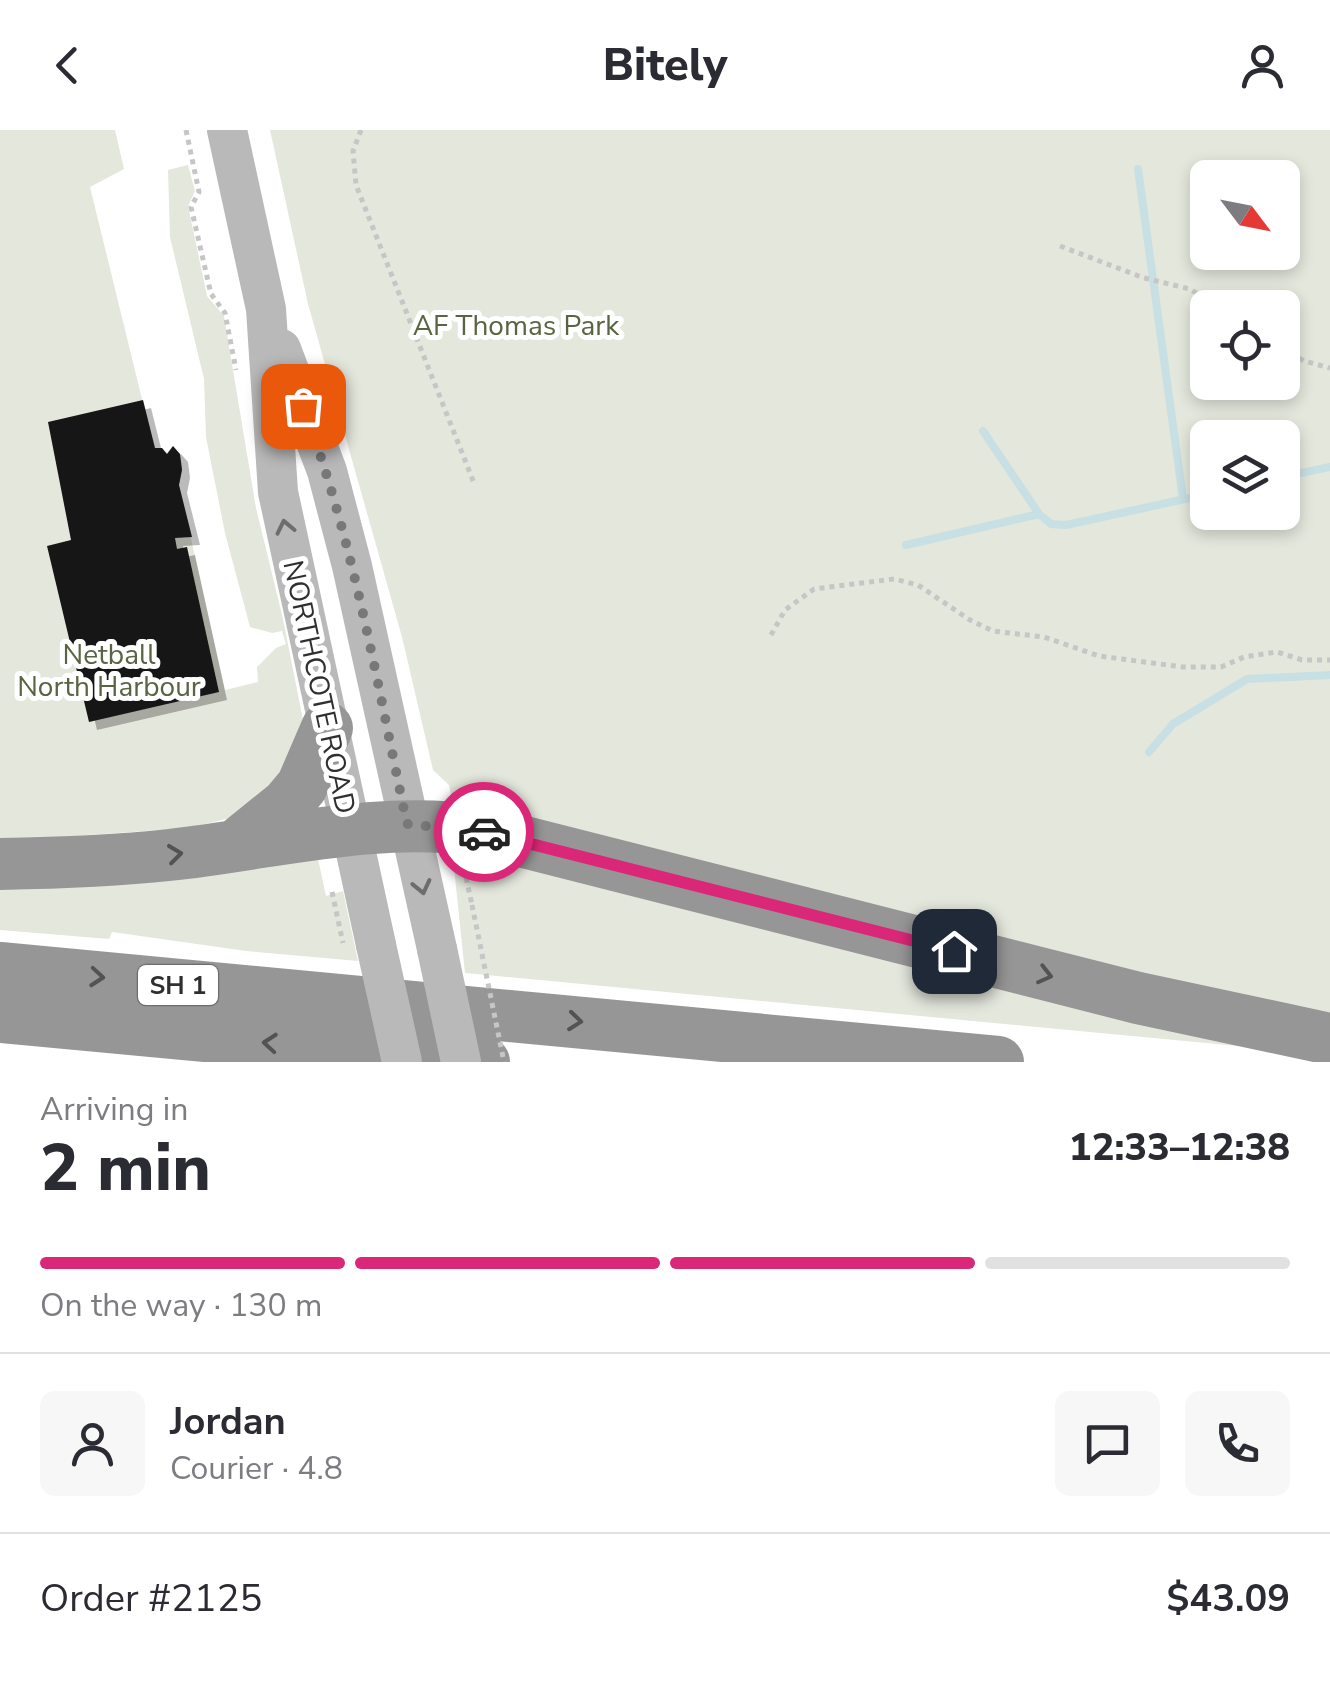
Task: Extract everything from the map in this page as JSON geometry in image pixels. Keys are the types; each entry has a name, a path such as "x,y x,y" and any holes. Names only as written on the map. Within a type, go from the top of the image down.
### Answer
{"highway":[{"path":"235,846 302,786 327,728"},
{"path":"0,864 166,856 407,824 480,832 1120,994 1330,1039"},
{"name":"SH 1","path":"0,968 998,1062"},
{"name":"SH 1","path":"0,1018 484,1062"}],"main road":[{"name":"NORTHCOTE ROAD","path":"228,130 266,309 278,492 402,1062"},
{"name":"NORTHCOTE ROAD","path":"266,309 328,471 461,1062"}],"path":[{"path":"361,130 353,151 356,184 474,483"},
{"path":"1060,246 1144,278 1193,290"},
{"path":"1300,359 1330,368"},
{"path":"771,635 785,610 814,589 894,580 918,584 993,631 1044,637 1099,656 1182,667 1221,667 1244,657 1276,652 1302,660 1330,660"},
{"path":"462,861 504,1062"}],"green space":[{"name":"Netball North Harbour","path":"0,130 115,130 124,169 90,187 154,448 167,453 173,446 181,460 179,485 225,690 258,682 257,667 276,648 286,644 282,631 272,633 250,627 225,533 206,437 204,379 170,237 168,170 188,165 195,191 188,206 207,296 224,316 256,508 303,720 281,777 234,817 190,828 0,841"},
{"name":"AF Thomas Park","path":"270,130 1330,130 1330,1023 454,810 449,785 433,770 402,637 308,304"},
{"path":"465,848 1259,1048 465,973 453,858"},
{"path":"317,854 326,896 343,891 358,961 246,951 112,932 109,939 0,930 0,884"}],"building":[{"path":"143,400 155,448 162,448 167,454 173,446 180,454 179,485 192,537 175,538 177,549 187,547 219,692 89,722 47,546 71,540 48,422"}],"waterway":[{"path":"1138,169 1183,499"},
{"path":"983,431 1039,514 1051,524 1066,525 1190,498"},
{"path":"1300,473 1330,467"},
{"path":"906,545 1039,514"},
{"path":"1149,752 1173,724 1247,679 1330,675"}],"way so far":[{"path":"303,406 328,471 352,566 407,824 484,832"}],"route":[{"path":"484,832 954,951"}]}
